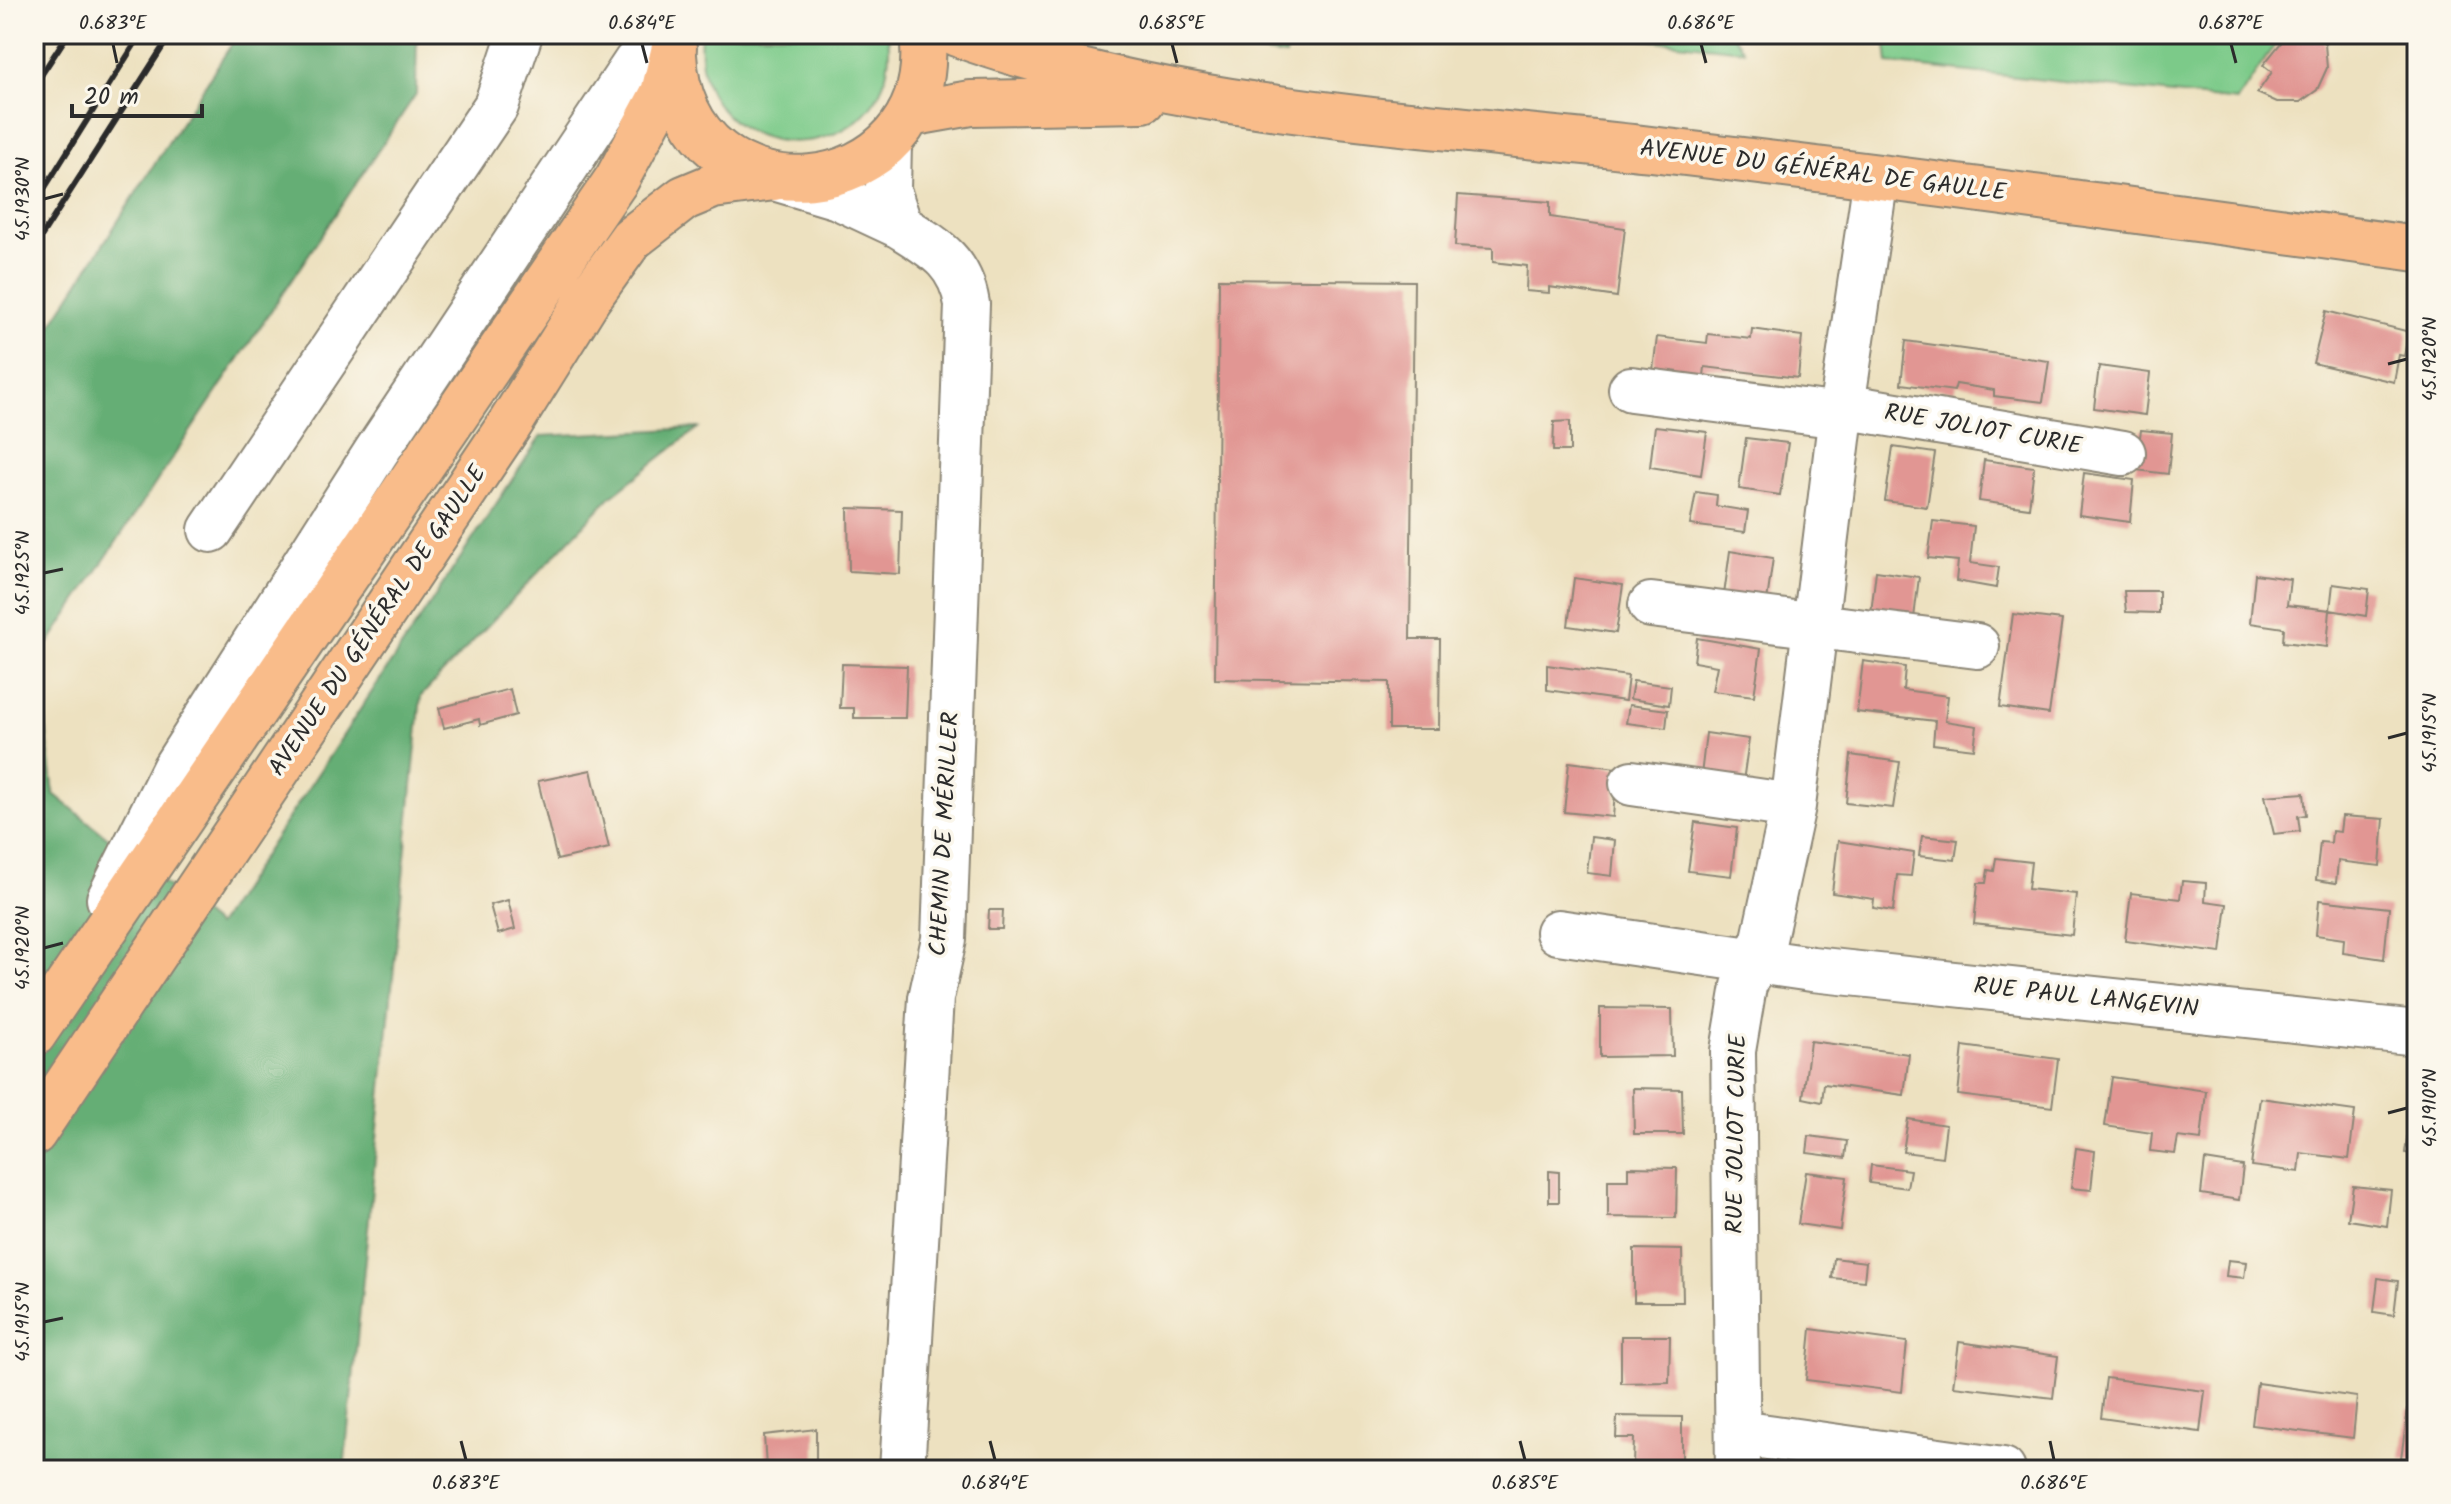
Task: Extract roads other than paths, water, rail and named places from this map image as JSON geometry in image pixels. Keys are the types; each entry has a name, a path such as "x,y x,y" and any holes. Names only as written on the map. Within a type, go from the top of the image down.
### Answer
{"main road":[{"path":"899,128 923,71 922,34"},
{"name":"AVENUE DU GÉNÉRAL DE GAULLE","path":"957,34 1004,51 1229,100 1876,177 2417,249"},
{"name":"AVENUE DU GÉNÉRAL DE GAULLE","path":"672,39 675,77 684,106 699,132 720,152 745,169 774,178"},
{"name":"AVENUE DU GÉNÉRAL DE GAULLE","path":"34,1034 617,179 663,93 672,39"},
{"name":"AVENUE DU GÉNÉRAL DE GAULLE","path":"34,1133 510,424 588,299 631,239 657,217 699,192 726,183 774,178 815,179 855,167 899,128 993,102 1229,100"}],"street":[{"path":"211,530 496,106 520,34"},
{"path":"899,128 888,190 900,226"},
{"name":"RUE JOLIOT CURIE","path":"1738,1452 1733,1051 1744,986 1764,939 1793,806 1841,411 1876,177"},
{"name":"CHEMIN DE MÉRILLER","path":"774,178 838,197 900,226 944,256 955,268 963,280 967,304 944,939 931,998 902,1470"},
{"name":"RUE JOLIOT CURIE","path":"1631,389 1841,411 2123,453"},
{"path":"1651,605 1977,646"},
{"path":"1632,783 1793,806"},
{"name":"RUE PAUL LANGEVIN","path":"1558,932 1812,969 2417,1033"},
{"path":"1738,1452 2003,1470"}],"railway":[{"path":"34,86 68,34"},
{"path":"34,205 141,34"},
{"path":"34,248 171,34"}]}
